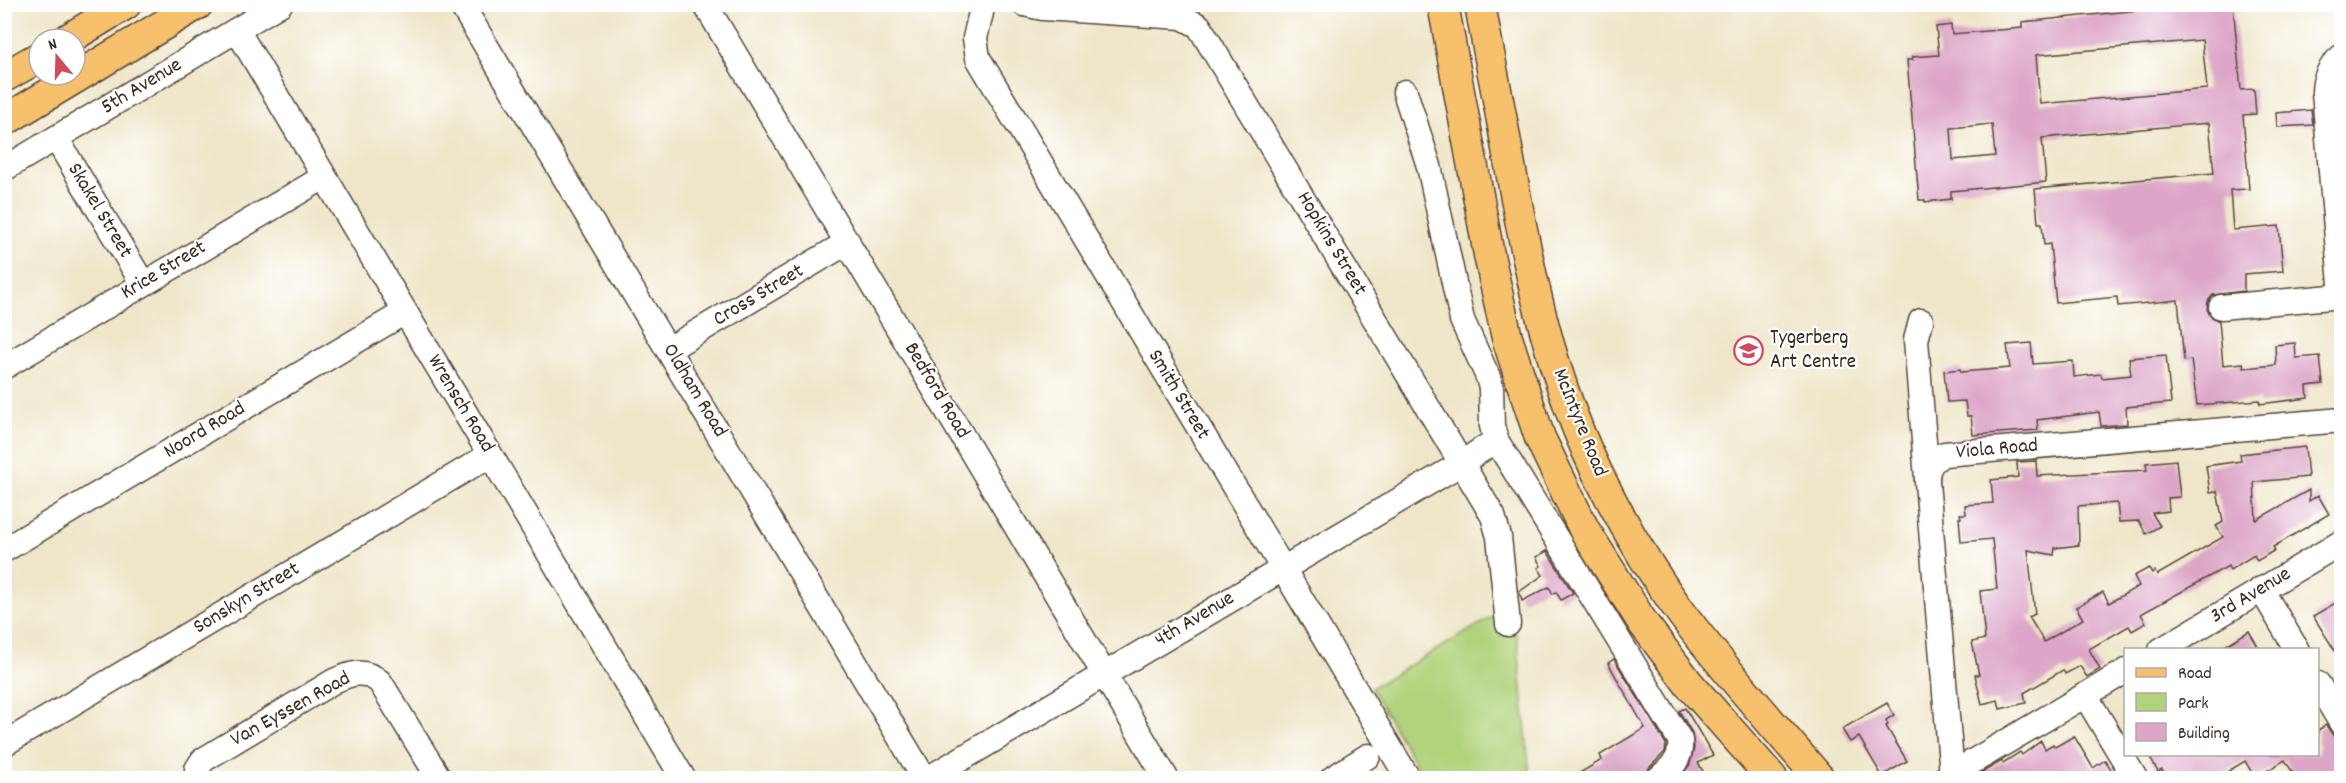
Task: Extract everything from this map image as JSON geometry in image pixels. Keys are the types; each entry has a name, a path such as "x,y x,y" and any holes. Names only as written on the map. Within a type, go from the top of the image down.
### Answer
{"main road":[{"path":"87,28 126,4"},
{"path":"4,121 198,4"},
{"name":"McIntyre Road","path":"1443,4 1466,134 1507,338 1540,438 1584,529 1643,623 1689,684 1772,778"},
{"name":"McIntyre Road","path":"1480,4 1526,258 1546,339 1563,392 1586,449 1606,490 1645,558 1682,614 1818,778"},
{"path":"4,77 27,64"}],"street":[{"name":"5th Avenue","path":"4,169 280,4"},
{"name":"Oldham Road","path":"461,4 924,778"},
{"name":"Bedford Road","path":"705,4 1166,778"},
{"name":"Smith Street","path":"983,4 975,38 978,58 1408,778"},
{"name":"Hopkins Street","path":"1024,4 1043,8 1182,17 1198,26 1462,463 1497,527 1508,624"},
{"name":"Wrensch Road","path":"237,30 682,778"},
{"path":"2221,307 2342,295 2324,86 2331,67 2342,57"},
{"path":"1405,92 1430,166 1462,320 1491,388 1492,426 1496,440 1680,740 1679,758 1674,766 1659,778"},
{"name":"Skakel Street","path":"56,138 143,284"},
{"name":"Krice Street","path":"4,367 324,177"},
{"name":"Cross Street","path":"669,349 848,242"},
{"name":"Noord Road","path":"4,550 405,312"},
{"path":"1921,321 1916,340 1949,777 2124,672"},
{"name":"Viola Road","path":"1927,482 1929,466 1944,454 2342,420"},
{"name":"4th Avenue","path":"929,778 1462,463 1496,440"},
{"name":"Sonskyn Street","path":"4,744 490,454"},
{"name":"3rd Avenue","path":"2164,648 2342,542"},
{"path":"2261,589 2296,648"},
{"name":"Van Eyssen Road","path":"198,778 196,774 198,765 214,753 347,675 368,674 380,682 439,778"},
{"path":"2319,686 2342,724"},
{"path":"2085,695 2135,778"},
{"path":"1333,778 1368,756"}],"green space":[{"path":"1494,616 1498,616 1500,635 1517,634 1530,778 1424,778 1371,688"}],"building":[{"path":"2199,4 2233,4 2241,90 2254,89 2256,114 2243,115 2249,189 2230,190 2233,230 2279,226 2283,271 2244,274 2244,291 2213,295 2208,301 2207,309 2210,316 2219,321 2223,365 2243,363 2244,368 2276,365 2275,345 2295,343 2296,358 2320,356 2323,384 2307,386 2308,398 2260,404 2259,400 2197,405 2191,360 2184,361 2178,300 2118,306 2117,297 2056,303 2050,244 2044,245 2042,223 2038,223 2035,189 2214,173 2209,123 2042,138 2046,182 1951,191 1951,199 1925,202 1925,200 1919,200 1907,60 1913,60 1912,57 1939,55 1936,27 1951,25 1952,34 2022,28 2022,22","holes":["2202,40 2207,89 2040,104 2036,55","1992,124 1995,156 1953,160 1951,128"]},
{"path":"2311,110 2313,125 2277,127 2276,113"},
{"path":"2031,343 2033,364 2073,361 2074,377 2101,374 2102,378 2131,375 2129,358 2166,355 2171,403 2126,407 2127,424 2101,426 2099,412 2037,420 2038,430 1973,435 1971,416 1967,416 1965,401 1947,402 1944,371 2010,368 2007,345"},
{"path":"2305,447 2308,477 2254,482 2256,520 2309,490 2309,501 2318,495 2329,514 2273,547 2275,550 2257,561 2254,555 2230,570 2228,566 2141,614 2146,623 2132,631 2129,626 2089,649 2100,669 2087,677 2080,666 2065,674 2063,670 2024,693 2026,703 2000,709 1998,700 1982,704 1975,675 1979,675 1972,642 1985,639 1980,591 1997,589 1992,539 1961,542 1959,518 1961,518 1960,514 1966,514 1965,505 1993,503 1991,480 2018,477 2017,462 2036,461 2037,476 2147,470 2146,463 2176,460 2180,497 2168,498 2169,511 2152,513 2160,526 2146,534 2139,521 2119,522 2117,503 2078,506 2079,545 2055,548 2054,555 2028,550 2035,614 2029,617 2044,642 2083,619 2076,607 2103,592 2109,603 2139,586 2134,576 2149,568 2157,575 2223,537 2216,526 2223,522 2217,491 2210,492 2206,466 2241,461 2240,454"},
{"path":"1547,551 1573,593 1561,600 1556,592 1553,594 1549,587 1522,601 1519,592 1543,575 1538,568 1541,566 1536,557"},
{"path":"2342,599 2342,662 2313,616"},
{"path":"2249,631 2259,648 2221,648"},
{"path":"1614,659 1666,744 1665,752 1649,768 1645,778 1571,778 1602,760 1600,755 1645,728 1608,663"},
{"path":"1887,703 1894,715 1886,720 1888,725 1886,726 1907,761 1882,776 1859,737 1850,742 1842,729"},
{"path":"1685,708 1713,755 1698,763 1707,778 1680,778 1690,764 1694,748 1692,733 1679,711"},
{"path":"2326,725 2342,748 2342,763 2335,767 2342,778 2296,778 2285,760 2255,778 2245,761 2217,778 2167,778 2162,770 2158,772 2149,756 2319,756 2319,729"},
{"path":"2074,736 2093,768 2105,760 2117,778 1972,778 2020,752 2022,755 2041,741 2045,749 2053,744 2055,747"}],"place":[{"name":"Tygerberg Art Centre","path":"1749,351"}]}
